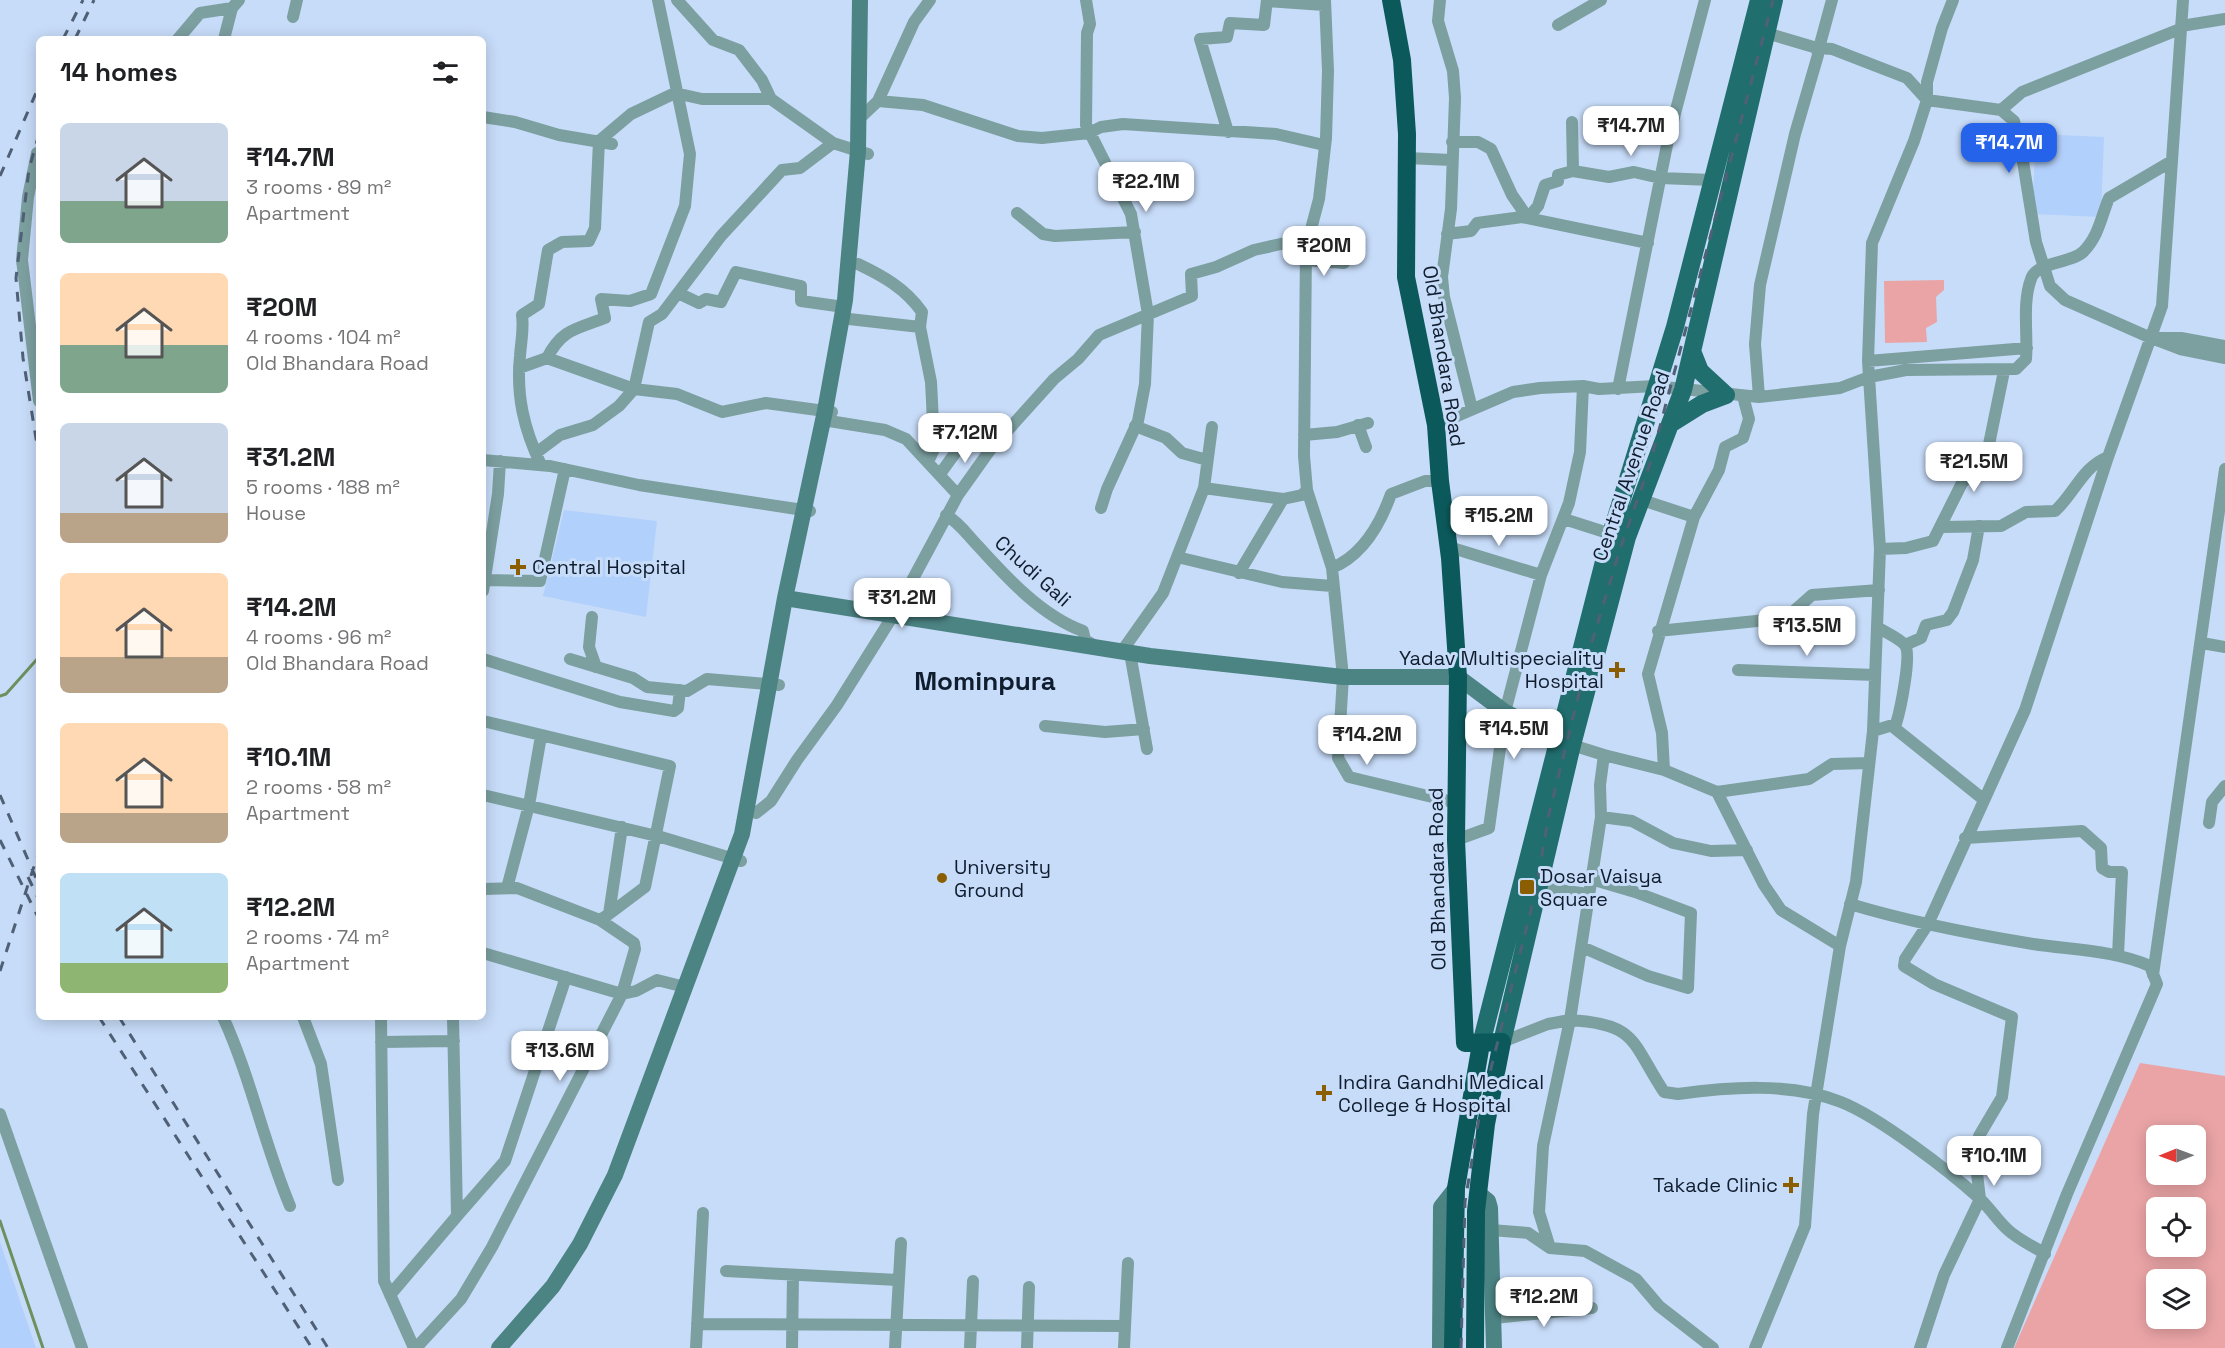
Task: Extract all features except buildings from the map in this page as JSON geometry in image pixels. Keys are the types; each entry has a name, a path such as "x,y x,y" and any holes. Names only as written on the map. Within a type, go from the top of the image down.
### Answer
{"highway":[{"name":"Old Bhandara Road","path":"1391,0 1402,60 1407,158 1406,277 1436,425 1440,481 1449,547 1458,677 1456,840 1473,1043 1455,1196 1454,1348"},
{"path":"1473,1043 1502,1042"},
{"name":"Central Avenue Road","path":"1475,1348 1477,1202 1486,1124 1502,1042"}],"main road":[{"path":"860,0 869,110"},
{"path":"847,313 869,110 871,0"},
{"name":"Central Avenue Road","path":"1502,1042 1538,887 1566,741 1611,534 1675,327 1760,0"},
{"name":"Central Avenue Road","path":"1473,1043 1627,537 1683,390 1774,0"},
{"path":"669,1043 685,987 756,813 790,599 858,264 863,152"},
{"path":"1692,351 1700,371 1734,395"},
{"path":"1670,424 1702,404 1734,395"},
{"path":"790,599 1126,652 1343,677 1458,677 1505,712 1566,741"},
{"path":"500,1348 553,1286 580,1244 615,1175 648,1099 737,859 775,685"},
{"path":"512,1348 560,1291 587,1252 624,1182 648,1099"},
{"path":"1440,1348 1441,1207 1455,1196"},
{"path":"1477,1202 1488,1201 1491,1230 1494,1348"}],"street":[{"path":"293,17 297,0"},
{"path":"547,358 556,340 572,330 604,318 601,299 630,302 651,294 685,206 690,154 675,93 658,0"},
{"path":"677,0 713,39 739,50 762,80 771,99 833,143 863,152"},
{"path":"869,110 914,22 930,0"},
{"path":"1086,0 1090,24 1086,33 1086,125 1126,203 1136,232 1148,314 1145,384 1135,426 1101,508"},
{"path":"1440,0 1438,21 1452,71 1455,98 1451,209 1442,277 1444,297 1473,409"},
{"path":"1558,25 1601,0"},
{"path":"1618,388 1668,140 1705,0"},
{"path":"1759,397 1755,344 1760,285 1795,134 1832,0"},
{"path":"1755,1348 1805,1226 1813,1114 1840,946 1856,882 1873,731 1880,549 1868,361 1872,243 1914,141 1927,100 1927,82 1942,28 1953,0"},
{"path":"1920,1348 1944,1275 1980,1199 1976,1165 1979,1136 2002,1097 2012,1017 1934,984 1904,966 1905,958 1928,924 1965,838 2025,710 2071,578 2108,457 2162,306 2183,0"},
{"path":"1228,132 1200,39 1227,37 1230,23 1263,25 1267,1 1324,3 1328,71 1318,199 1308,238 1306,260 1304,435 1307,490 1332,568 1332,586 1343,677 1338,758 1349,777 1457,803"},
{"path":"181,36 200,13 236,4"},
{"path":"225,36 236,4"},
{"path":"2001,110 2022,92 2180,27 2225,19"},
{"path":"1766,33 1832,50 1907,78 1927,100 2001,110 2013,122 2020,143 2025,189 2042,268 2050,286 2065,300 2151,338 2180,349 2225,358"},
{"path":"541,465 527,435 519,401 519,368 525,335 522,315 539,304 548,250 562,242 592,238 605,142 631,114 675,93 702,99 771,99"},
{"path":"869,110 923,105 1018,136 1042,138 1089,133 1101,127 1123,124 1276,134 1324,145"},
{"path":"486,117 515,122 559,135 605,142"},
{"path":"1572,122 1573,171"},
{"path":"1452,142 1478,142 1491,149 1512,195 1528,218"},
{"path":"536,453 560,435 593,425 619,406 634,389 649,321 662,314 721,236 782,170 800,168 833,143"},
{"path":"36,158 28,197 22,260 36,376"},
{"path":"1407,158 1451,160"},
{"path":"1436,425 1513,392 1540,388 1655,387 1759,397 1840,388 1869,377 1936,368 2004,371 2022,365 2026,359 2027,298 2031,278 2042,268 2081,254 2092,242 2101,225 2109,198 2172,161"},
{"path":"1528,218 1538,206 1545,185 1557,181 1558,175 1573,171 1609,177 1634,172 1660,178 1712,180"},
{"path":"1017,213 1043,234 1055,236 1136,232"},
{"path":"1447,234 1471,231 1477,223 1528,218 1648,243"},
{"path":"756,813 771,801 894,614 958,495 990,450 1054,379 1078,359 1099,334 1192,296 1191,274 1216,267 1254,250 1308,238"},
{"path":"1306,260 1344,263"},
{"path":"858,264 885,277 912,297 922,312 920,327 931,382 934,449 928,462"},
{"path":"678,293 699,303 706,299 721,302 736,272 801,286 801,301 847,313 920,327"},
{"path":"2151,338 2181,338 2225,346"},
{"path":"1868,361 2027,348"},
{"path":"519,368 547,358 634,389 676,394 722,412 765,403 885,430 906,439 958,495"},
{"path":"1880,549 1919,546 1932,541 1942,527 1962,483 1986,459 2004,371"},
{"path":"1456,840 1489,828 1505,712 1541,575 1564,519 1580,452 1582,387"},
{"path":"1664,770 1662,733 1648,674 1658,630 1694,517 1719,470 1725,447 1743,438 1749,419 1734,395"},
{"path":"1304,435 1337,432 1363,424 1366,447"},
{"path":"1135,426 1166,438 1182,453 1207,460"},
{"path":"1147,749 1126,652 1163,593 1204,488 1212,427"},
{"path":"940,474 966,438 990,450"},
{"path":"1942,527 2001,526 2026,512 2055,512 2087,470 2095,462 2108,457"},
{"path":"486,460 541,465 639,485 808,510"},
{"path":"486,572 498,494 500,460"},
{"path":"486,585 540,581 565,469"},
{"path":"2153,975 2202,644 2225,469"},
{"path":"1332,568 1345,562 1372,534 1391,494 1425,482 1440,481"},
{"path":"1204,488 1283,499 1302,495 1307,490"},
{"path":"1239,573 1283,499"},
{"path":"1642,500 1694,517"},
{"name":"Chudi Gali","path":"946,516 959,523 1010,580 1061,623 1083,631 1085,640 1097,648"},
{"path":"1564,519 1611,534"},
{"path":"1905,645 1921,638 1926,625 1947,620 1953,612 1973,560 1979,526"},
{"path":"1449,547 1541,575"},
{"path":"1177,556 1282,582 1332,586"},
{"path":"1658,630 1786,618 1812,595 1879,590"},
{"path":"592,617 589,647 596,667"},
{"path":"1877,627 1905,645"},
{"path":"2202,644 2225,647"},
{"path":"1873,731 1896,724 1905,689 1905,645"},
{"path":"570,659 633,678 647,687 687,691 708,679 775,685"},
{"path":"486,660 620,702 674,711 678,708 680,690"},
{"path":"1738,670 1875,675"},
{"path":"486,722 670,766 645,887 604,917"},
{"path":"1045,726 1105,732 1144,729"},
{"path":"1892,726 1983,799"},
{"path":"507,888 529,805 541,736"},
{"path":"1566,741 1604,755 1664,770 1717,792 1809,779 1832,764 1869,763"},
{"path":"1551,1248 1539,1212 1543,1146 1570,1020 1582,947 1601,817 1600,785 1604,755"},
{"path":"2209,823 2212,802 2225,786"},
{"path":"1717,792 1764,885 1781,910 1840,946"},
{"path":"486,796 622,827 737,859"},
{"path":"1601,817 1632,821 1672,843 1711,851 1747,850"},
{"path":"604,917 622,827"},
{"path":"1965,838 2026,837 2082,831 2102,848 2102,868 2109,872 2122,872 2118,955"},
{"path":"1582,947 1648,976 1688,988 1690,913 1591,879"},
{"path":"1538,887 1588,894"},
{"path":"381,1020 384,1281 415,1348 460,1299 492,1247 622,994 635,949 634,943 604,917 517,888 486,889"},
{"path":"1850,904 1928,924 2006,940 2130,957 2150,966 2157,984 2067,1194 2007,1348"},
{"path":"486,954 622,994 636,991 653,981 685,987"},
{"path":"390,1294 506,1161 566,977"},
{"path":"224,1020 238,1049 270,1156 290,1206"},
{"path":"304,1020 321,1064 338,1180"},
{"path":"453,1020 457,1216"},
{"path":"1502,1042 1548,1024 1570,1020 1601,1022 1632,1036 1664,1092 1678,1094 1770,1089 1817,1095 1841,1102 1882,1126 1980,1199 2007,1229 2045,1254"},
{"path":"381,1042 454,1041"},
{"path":"0,1114 82,1348"},
{"path":"696,1348 703,1213"},
{"path":"1491,1230 1528,1233 1551,1248 1585,1251 1636,1279 1659,1306 1713,1348"},
{"path":"895,1348 901,1243"},
{"path":"1124,1348 1128,1263"},
{"path":"726,1271 898,1280"},
{"path":"792,1348 793,1275"},
{"path":"970,1348 973,1281"},
{"path":"1027,1348 1029,1287"},
{"path":"1494,1317 1592,1308"},
{"path":"697,1324 1125,1326"}],"shaded area":[{"path":"2036,134 2104,137 2101,217 2032,214"},
{"path":"1944,280 1944,290 1936,297 1937,322 1926,328 1927,342 1885,343 1884,281"},
{"path":"564,510 657,521 646,617 543,596"},
{"path":"2140,1063 2225,1076 2225,1348 2014,1348"},
{"path":"0,1242 36,1348 0,1348"}],"waterway":[{"path":"0,696 6,694 36,660"},
{"path":"0,1221 43,1348"}],"railway":[{"path":"65,36 83,0"},
{"path":"76,36 94,0"},
{"path":"1461,1348 1465,1202 1480,1112 1536,890 1549,814 1591,645 1621,546 1650,464 1773,0"},
{"path":"0,176 36,93"},
{"path":"36,144 29,169 16,278 23,358 36,438"},
{"path":"0,795 36,878"},
{"path":"0,840 36,913"},
{"path":"0,971 36,860"},
{"path":"28,877 36,894"},
{"path":"101,1020 312,1348"},
{"path":"121,1020 328,1348"}],"place":[{"name":"Central Hospital","path":"518,567"},
{"name":"Yadav Multispeciality Hospital","path":"1617,670"},
{"name":"University Ground","path":"942,878"},
{"name":"Dosar Vaisya Square","path":"1527,887"},
{"name":"Indira Gandhi Medical College & Hospital","path":"1324,1093"},
{"name":"Takade Clinic","path":"1791,1185"}],"district":[{"name":"Mominpura","path":"985,681"}]}
